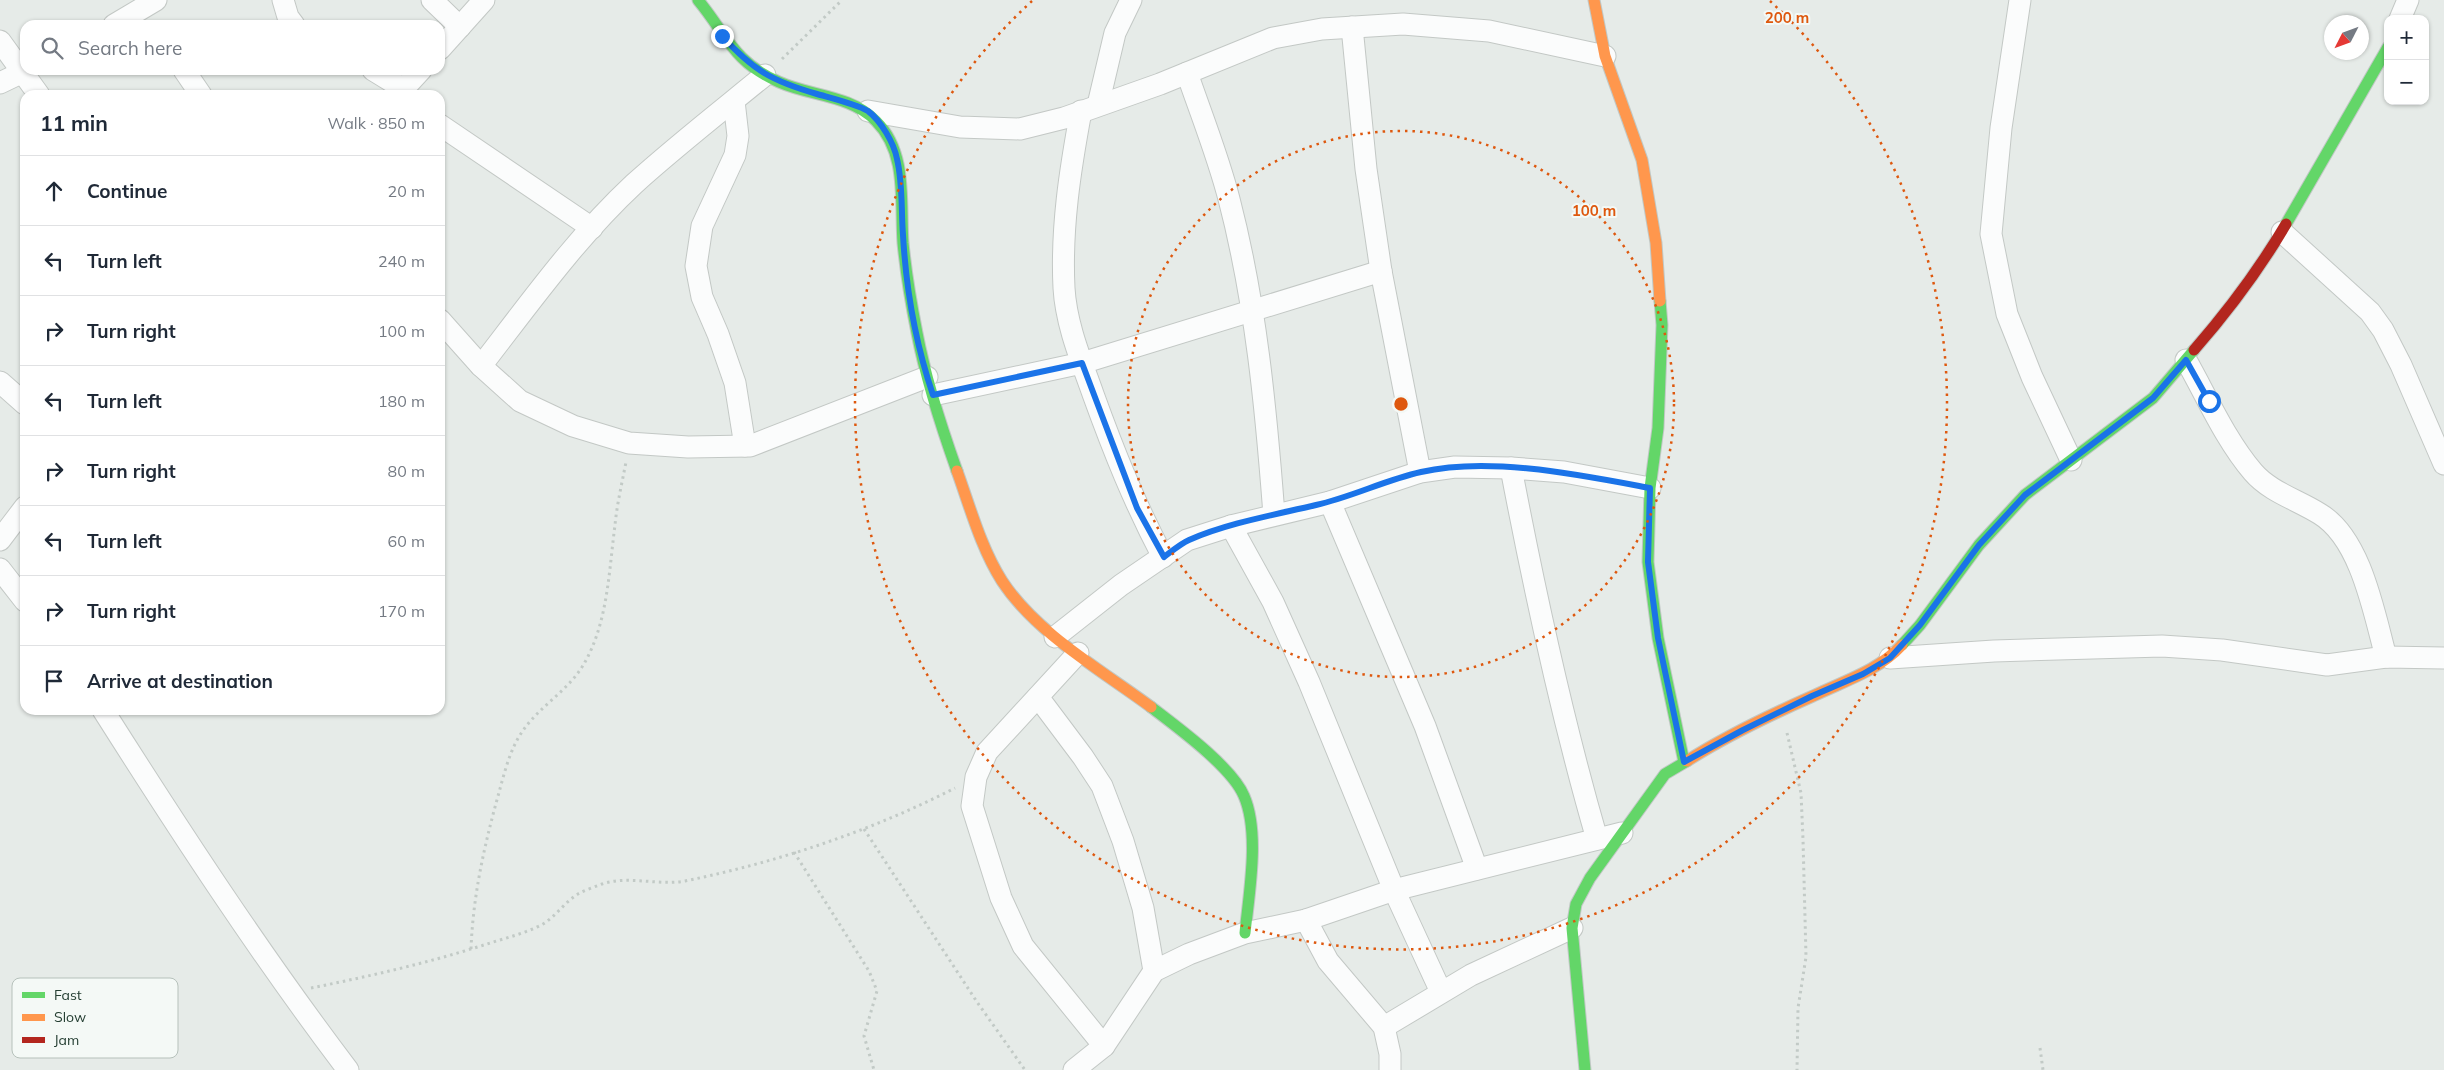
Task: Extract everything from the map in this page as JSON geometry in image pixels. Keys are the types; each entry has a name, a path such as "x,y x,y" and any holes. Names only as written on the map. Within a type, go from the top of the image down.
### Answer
{"street":[{"path":"282,0 290,20"},
{"path":"432,0 460,27"},
{"path":"445,44 484,0"},
{"path":"698,0 722,36 742,58 765,75 787,85 830,97 868,112 960,127 1020,129 1089,108 1187,73 1273,38 1322,29 1403,24 1489,31 1606,56"},
{"path":"1131,0 1115,33 1071,163 1064,216 1064,289 1071,326 1082,363 1137,508 1164,557"},
{"path":"1594,0 1606,56 1642,160 1656,243 1662,325 1658,428 1650,488 1648,562 1658,638 1684,762"},
{"path":"2020,0 2000,128 1991,234 2007,314 2032,377 2071,460"},
{"path":"2402,15 2408,0"},
{"path":"124,20 147,9"},
{"path":"1352,27 1366,169 1382,271 1420,472"},
{"path":"0,41 20,65"},
{"path":"1585,1070 1572,928 1576,904 1590,878 1665,774 1781,711 1863,674 1890,658 1920,625 1979,545 2025,495 2153,398 2224,316 2261,267 2384,54"},
{"path":"0,83 20,73"},
{"path":"1187,73 1229,198 1253,312 1267,417 1274,515"},
{"path":"27,75 36,90"},
{"path":"187,75 198,90"},
{"path":"379,75 398,90"},
{"path":"403,90 416,75"},
{"path":"481,366 532,299 592,228 634,185 765,75"},
{"path":"734,101 738,136 735,155 702,226 696,266 702,297 718,334 735,383 746,446"},
{"path":"868,112 886,133 897,157 901,185 903,236 912,308 930,386 962,486 1002,580 1026,613 1201,747 1235,780 1247,802 1250,830 1251,871 1245,932"},
{"path":"445,128 592,228"},
{"path":"2282,232 2370,312 2383,330 2444,464"},
{"path":"445,326 481,366 520,401 573,426 630,443 688,447 746,446 930,386 1082,363 1382,271"},
{"path":"2186,360 2231,442 2254,473 2284,496 2321,514 2338,528 2352,550 2370,600 2386,657"},
{"path":"0,382 20,400"},
{"path":"1055,637 1121,585 1187,540 1231,526 1330,502 1420,472 1455,467 1511,468 1564,472 1650,488"},
{"path":"1511,468 1542,631 1569,744 1596,839"},
{"path":"1330,502 1425,726 1477,869"},
{"path":"0,540 20,514"},
{"path":"1231,526 1273,602 1309,682 1394,890 1441,992"},
{"path":"0,569 20,595"},
{"path":"1890,658 1994,651 2162,646 2222,650 2327,665 2386,657 2444,658"},
{"path":"1078,653 987,752 976,777 972,806 1001,898 1023,946 1104,1046"},
{"path":"1038,697 1084,757 1102,786 1143,908 1154,971"},
{"path":"106,715 177,827 289,993 348,1070"},
{"path":"1074,1070 1104,1046 1154,971 1189,954 1245,932 1306,920 1394,890 1622,833"},
{"path":"1306,920 1328,961 1384,1027 1390,1054 1390,1070"},
{"path":"1384,1027 1471,975 1572,928"}],"path":[{"path":"765,75 842,0"},
{"path":"471,949 473,906 507,763 522,732 565,688 585,662 598,628 609,582 615,525 630,443"},
{"path":"1781,711 1794,754 1801,793 1804,840 1806,957 1798,1008 1797,1070"},
{"path":"289,993 375,975 471,949 538,927 555,916 578,894 619,879 678,882 719,874 794,852 864,829 921,805 976,777"},
{"path":"864,829 977,1002 1025,1070"},
{"path":"794,852 869,971 877,991 864,1036 874,1070"},
{"path":"2040,1048 2044,1070"}],"traffic: fast":[{"path":"698,0 732,47 751,66 791,87 855,106 866,112 876,121 886,134 898,163 902,195 904,254 921,351 934,403 957,471"},
{"path":"2286,224 2384,54"},
{"path":"1660,301 1662,325 1658,428 1650,488 1648,562 1658,638 1684,762"},
{"path":"1902,645 1920,625 1979,545 2025,495 2153,398 2194,350"},
{"path":"1151,707 1189,736 1216,760 1238,785 1244,796 1249,811 1252,845 1251,882 1245,933"},
{"path":"1585,1070 1572,928 1576,904 1590,878 1665,774 1687,761"}],"traffic: slow":[{"path":"1594,0 1605,56 1642,160 1656,243 1660,301"},
{"path":"957,471 976,527 988,555 1002,581 1016,600 1070,650 1151,707"},
{"path":"1687,761 1748,726 1871,669 1893,654 1902,645"}],"traffic: jam":[{"path":"2194,350 2243,289 2286,224"}],"route":[{"path":"722,36 742,58 765,75 787,85 830,97 868,112 886,133 897,157 901,185 903,236 912,308 927,377 933,395 1082,363 1116,459 1137,508 1164,557 1187,540 1231,526 1330,502 1420,472 1455,467 1511,468 1564,472 1650,488 1648,562 1658,638 1684,762 1812,696 1863,674 1890,658 1920,625 1979,545 2025,495 2153,398 2186,360 2209,401"}]}
